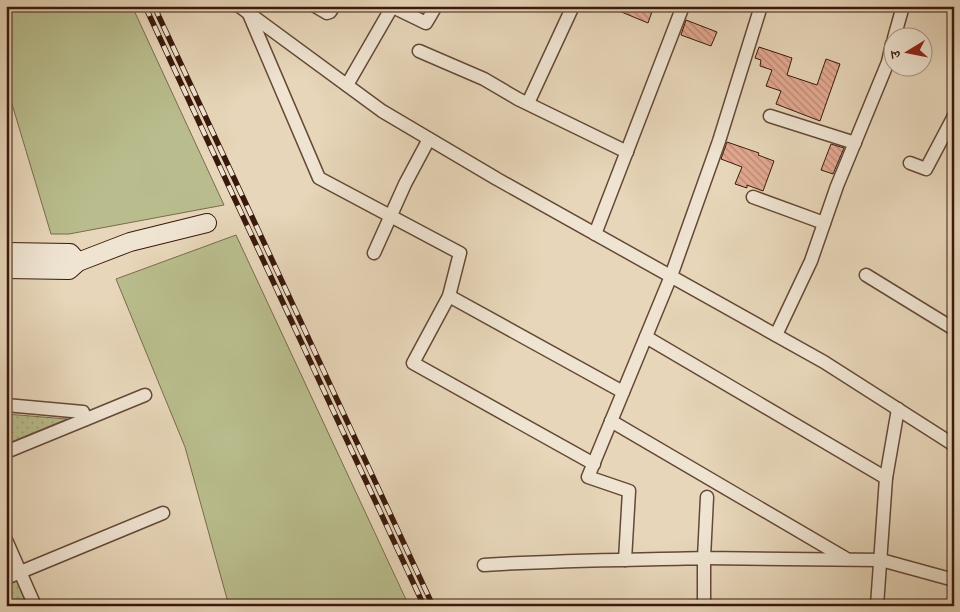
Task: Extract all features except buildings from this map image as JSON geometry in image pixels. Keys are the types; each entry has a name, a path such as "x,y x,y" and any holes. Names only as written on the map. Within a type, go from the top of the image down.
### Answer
{"street":[{"path":"239,6 382,111 497,179 824,362 954,445"},
{"path":"315,6 326,13 330,12 334,6"},
{"path":"347,85 392,6 426,23 436,6"},
{"path":"528,103 573,6"},
{"path":"595,234 683,6"},
{"path":"625,560 628,490 588,477 671,276 719,141 761,6"},
{"path":"897,28 903,6"},
{"path":"249,14 319,178 460,253 449,296 413,363 594,464"},
{"path":"419,51 484,79 627,152"},
{"path":"776,335 811,261 824,223 882,77"},
{"path":"770,116 855,143"},
{"path":"910,163 926,169 954,116"},
{"path":"374,253 405,184 429,139"},
{"path":"753,196 824,223"},
{"path":"6,269 69,270 78,262 130,242 206,222"},
{"path":"6,252 70,253 78,262"},
{"path":"866,275 954,329"},
{"path":"449,296 623,392"},
{"path":"646,337 886,478"},
{"path":"6,452 145,395"},
{"path":"6,405 83,412 86,419"},
{"path":"877,606 886,478 898,409"},
{"path":"611,421 847,560"},
{"path":"704,606 707,497"},
{"path":"6,578 163,513"},
{"path":"6,540 35,606"},
{"path":"484,565 556,560 704,558 881,560 954,580"}],"green space":[{"path":"6,6 132,6 224,205 69,234 51,234 6,84"},
{"path":"236,235 409,606 229,606 185,447 116,279"},
{"path":"6,414 67,419 6,444"},
{"path":"17,579 29,606 6,606 6,584"}],"railway":[{"path":"145,6 424,606"},
{"path":"154,6 433,606"}]}
